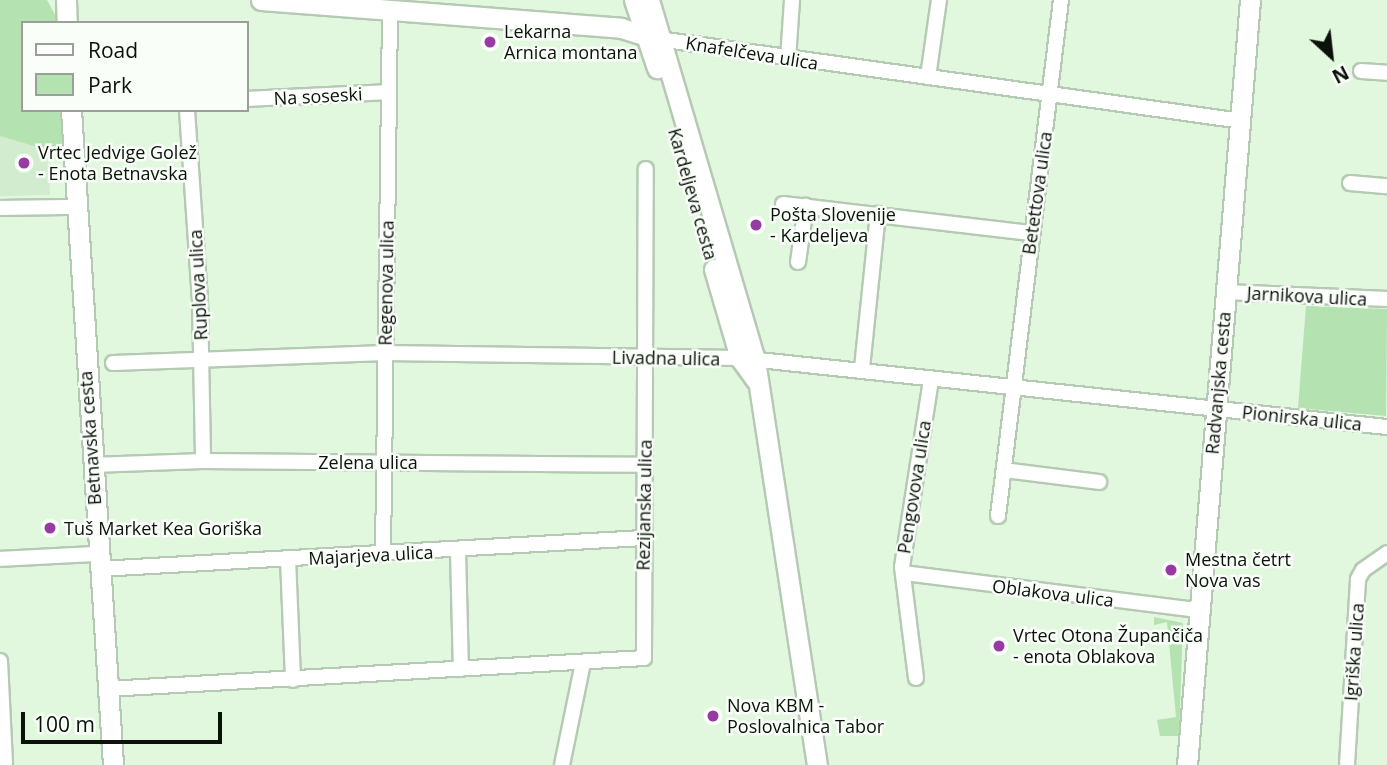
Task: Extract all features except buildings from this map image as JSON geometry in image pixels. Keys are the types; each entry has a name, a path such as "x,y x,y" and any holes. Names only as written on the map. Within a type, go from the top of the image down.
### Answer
{"street":[{"path":"65,0 66,21"},
{"name":"Knafelčeva ulica","path":"261,0 390,13 621,28 651,37 788,59 1242,121"},
{"name":"Kardeljeva cesta","path":"634,0 651,37 747,359 759,384 817,765"},
{"name":"Kardeljeva cesta","path":"649,0 651,37"},
{"path":"788,59 792,0"},
{"path":"928,77 939,0"},
{"name":"Betettova ulica","path":"998,516 1030,233 1051,94 1061,0"},
{"name":"Radvanjska cesta","path":"1195,765 1188,755 1203,611 1216,409 1250,0"},
{"name":"Regenova ulica","path":"383,554 390,13"},
{"path":"1361,71 1387,72"},
{"name":"Na soseski","path":"248,99 389,92"},
{"name":"Betnavska cesta","path":"71,112 113,765"},
{"name":"Ruplova ulica","path":"187,112 202,361 203,461"},
{"name":"Rezijanska ulica","path":"107,689 644,658 646,169"},
{"path":"1350,183 1387,186"},
{"path":"783,204 1030,233"},
{"path":"798,262 806,206"},
{"path":"0,208 76,207"},
{"path":"862,368 878,214"},
{"name":"Jarnikova ulica","path":"1226,292 1387,299"},
{"name":"Livadna ulica","path":"113,363 385,352 747,359 862,368 931,379 1013,385 1216,409"},
{"name":"Pengovova ulica","path":"916,678 904,573 931,379"},
{"name":"Pionirska ulica","path":"1216,409 1387,427"},
{"name":"Zelena ulica","path":"92,464 384,461 645,465"},
{"path":"1004,470 1099,482"},
{"name":"Majarjeva ulica","path":"0,559 288,559 643,538"},
{"path":"458,550 461,669"},
{"name":"Igriška ulica","path":"1347,765 1358,579 1363,570 1387,552"},
{"path":"288,559 293,680"},
{"name":"Oblakova ulica","path":"904,573 1203,611"},
{"path":"0,661 5,765"},
{"path":"562,765 583,663"}],"shaded area":[{"name":"Vrtec Jedvige Golež - Enota Betnavska","path":"0,130 47,130 50,195 0,196"}],"green space":[{"path":"0,0 47,0 58,21 21,21 21,112 65,112 62,143 51,151 0,136"},
{"path":"1306,306 1387,309 1386,416 1298,408"},
{"path":"1154,617 1183,623 1179,736 1160,736 1157,720 1176,717 1167,622 1154,625"}],"place":[{"name":"Lekarna Arnica montana","path":"490,42"},
{"name":"Vrtec Jedvige Golež - Enota Betnavska","path":"24,163"},
{"name":"Pošta Slovenije - Kardeljeva","path":"756,225"},
{"name":"Tuš Market Kea Goriška","path":"50,528"},
{"name":"Mestna četrt Nova vas","path":"1171,570"},
{"name":"Vrtec Otona Župančiča - enota Oblakova","path":"999,646"},
{"name":"Nova KBM - Poslovalnica Tabor","path":"713,716"}]}
